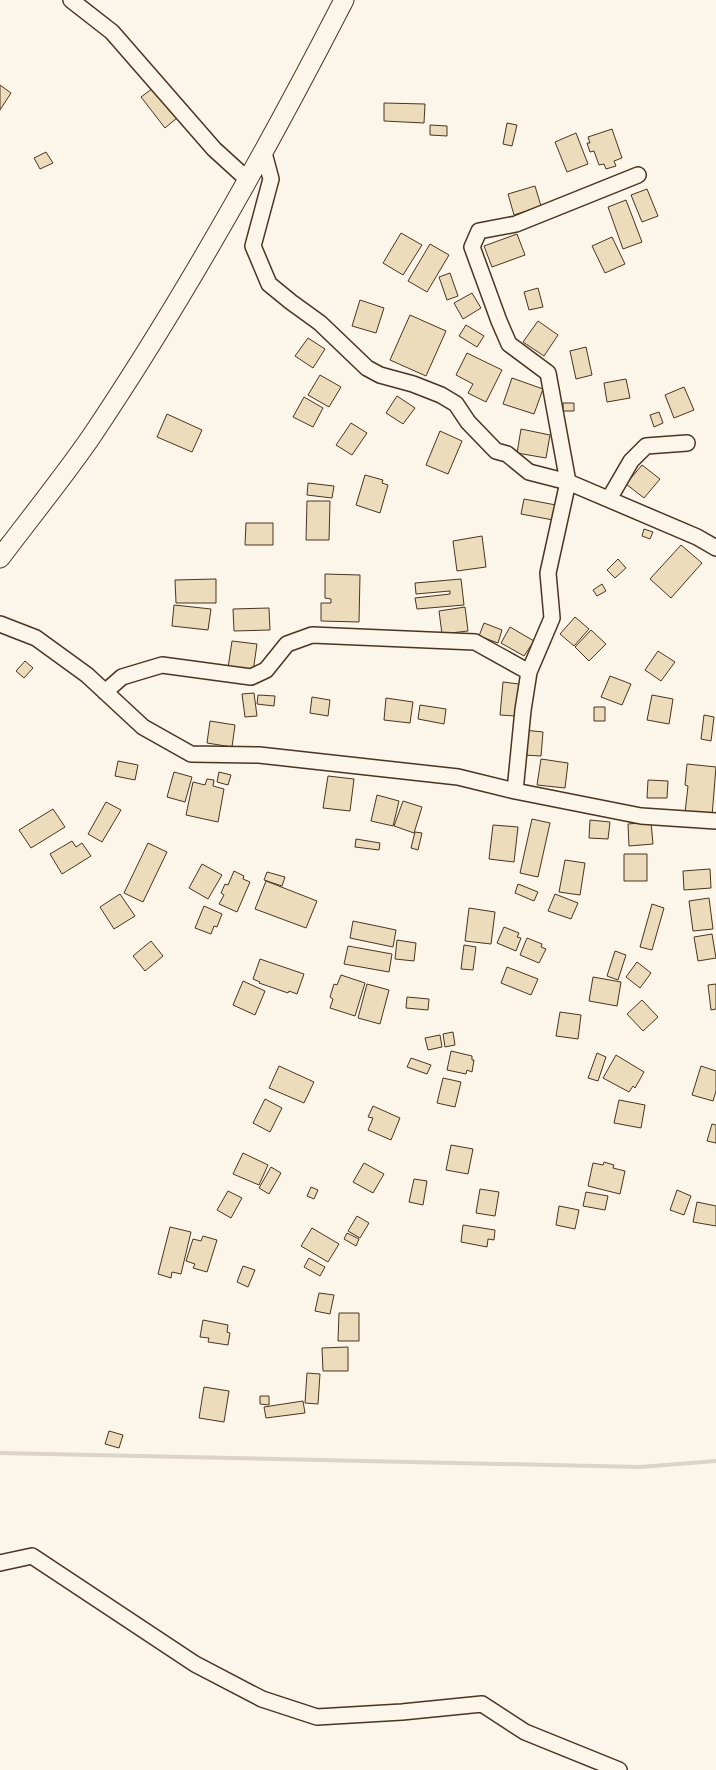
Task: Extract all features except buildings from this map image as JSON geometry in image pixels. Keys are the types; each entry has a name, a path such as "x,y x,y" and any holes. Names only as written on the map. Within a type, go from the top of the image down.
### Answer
{"main road":[{"path":"0,558 90,439 161,329 264,153 344,0"}],"street":[{"path":"71,0 112,32 214,149 248,180"},
{"path":"264,153 271,179 253,246 269,284 320,323 367,368 380,375 413,384 441,395 456,404 468,422 496,451 507,454 529,472 568,482 697,537 716,548"},
{"path":"514,791 529,672 552,618 548,573 568,482 548,373 509,344 472,246 480,231 516,224 638,175"},
{"path":"609,499 631,461 646,446 687,443"},
{"path":"0,624 36,638 87,675 143,727 191,754 259,755 458,777 514,791 641,816 716,821"},
{"path":"105,692 122,677 162,665 251,677 266,670 287,644 312,635 475,642 529,672"},
{"path":"0,1563 32,1556 194,1664 262,1699 317,1717 402,1712 482,1704 525,1732 619,1770"}],"waterway":[{"path":"0,1453 640,1467 716,1461"}]}
